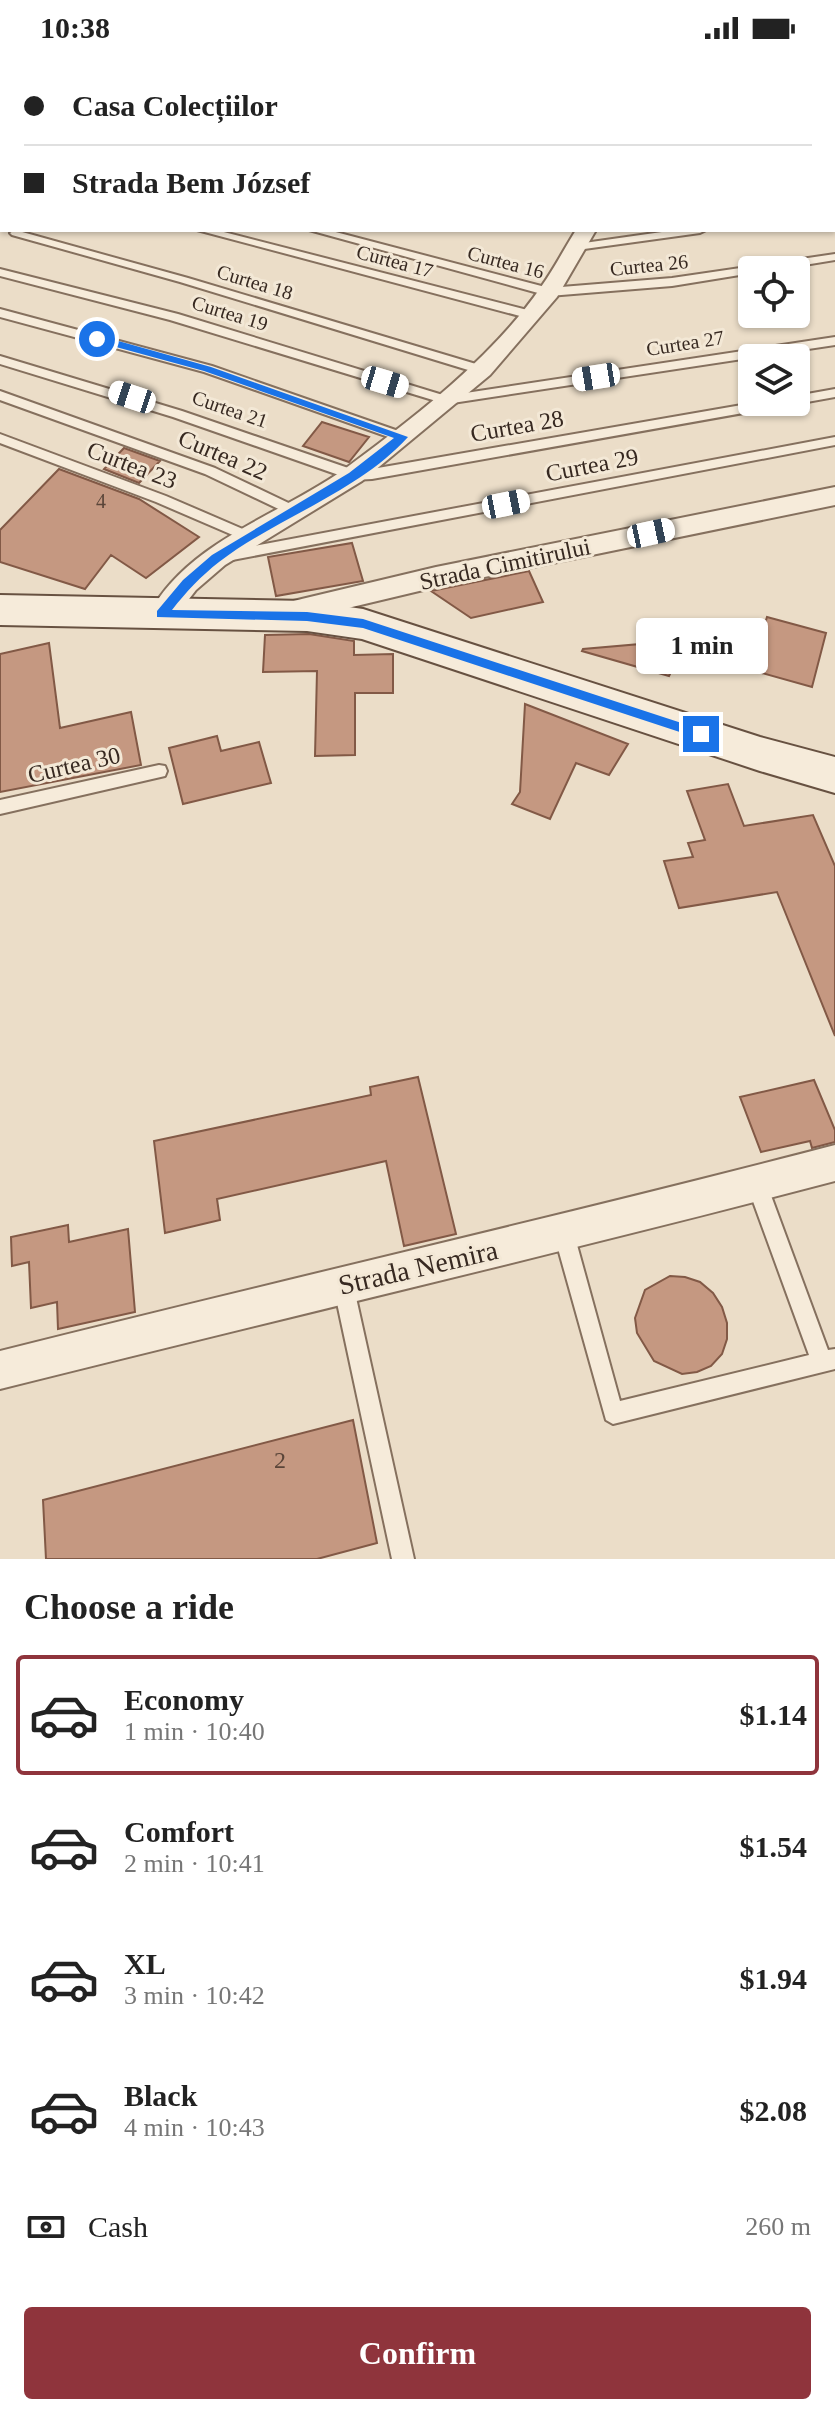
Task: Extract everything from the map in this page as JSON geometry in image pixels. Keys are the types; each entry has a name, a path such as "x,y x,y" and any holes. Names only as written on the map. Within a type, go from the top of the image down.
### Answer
{"main road":[{"path":"0,610 333,618 363,624 760,754 835,775"}],"street":[{"path":"162,614 187,583 216,558 247,536 353,475 482,370 549,292 582,239"},
{"name":"Strada Cimitirului","path":"270,616 436,577 835,496"},
{"name":"Strada Nemira","path":"0,1370 343,1284 564,1234 835,1163"}],"lane":[{"name":"Curtea 17","path":"211,232 531,315"},
{"name":"Curtea 16","path":"323,232 549,292"},
{"path":"582,239 674,232"},
{"name":"Curtea 18","path":"16,233 482,370"},
{"name":"Curtea 26","path":"810,261 835,257"},
{"name":"Curtea 19","path":"0,272 174,317 446,400"},
{"name":"Curtea 26","path":"549,292 672,282 738,272"},
{"path":"0,313 208,369 402,437"},
{"name":"Curtea 27","path":"446,400 835,341"},
{"name":"Curtea 21","path":"0,360 190,416 353,475"},
{"path":"810,397 835,393"},
{"name":"Curtea 22","path":"0,395 210,471 292,510"},
{"name":"Curtea 28","path":"353,475 738,410"},
{"name":"Curtea 23","path":"0,438 247,536"},
{"name":"Curtea 29","path":"216,558 835,441"},
{"name":"Curtea 30","path":"0,807 159,771"},
{"path":"564,1234 613,1413 829,1360 756,1182"},
{"path":"343,1284 403,1559"}],"building":[{"path":"322,422 369,437 349,462 303,446"},
{"path":"124,448 160,461 139,483 104,469"},
{"path":"59,469 139,499 199,537 146,578 111,555 85,589 0,562 0,530"},
{"path":"352,543 363,581 276,596 268,557"},
{"path":"529,571 543,602 471,618 431,591"},
{"path":"767,617 826,633 812,687 751,670"},
{"path":"309,634 354,641 354,655 393,654 393,693 355,693 355,755 315,756 317,671 263,672 265,635"},
{"path":"687,640 669,676 582,651 583,649"},
{"path":"49,643 60,728 131,712 141,765 0,792 0,654"},
{"path":"525,704 628,744 609,775 576,763 550,819 512,804 520,792"},
{"path":"217,736 221,751 259,742 271,783 183,804 169,748"},
{"path":"728,784 744,826 813,815 835,866 835,1036 777,892 679,908 664,861 693,857 688,843 705,840 687,791"},
{"path":"418,1077 456,1234 404,1246 386,1161 217,1199 220,1220 165,1233 154,1141 371,1095 370,1087"},
{"path":"814,1080 835,1130 835,1142 812,1148 810,1141 761,1152 740,1097"},
{"path":"68,1225 69,1242 128,1229 135,1312 58,1329 57,1302 31,1308 29,1262 12,1266 11,1237"},
{"path":"670,1276 700,1282 713,1293 727,1323 727,1339 722,1354 711,1366 697,1372 682,1374 654,1361 637,1333 635,1318 645,1290"},
{"path":"353,1420 377,1543 317,1559 46,1559 43,1500"}],"route":[{"path":"97,339 208,369 402,437 353,475 247,536 216,558 187,583 162,614 307,616 363,624 701,734"}]}
